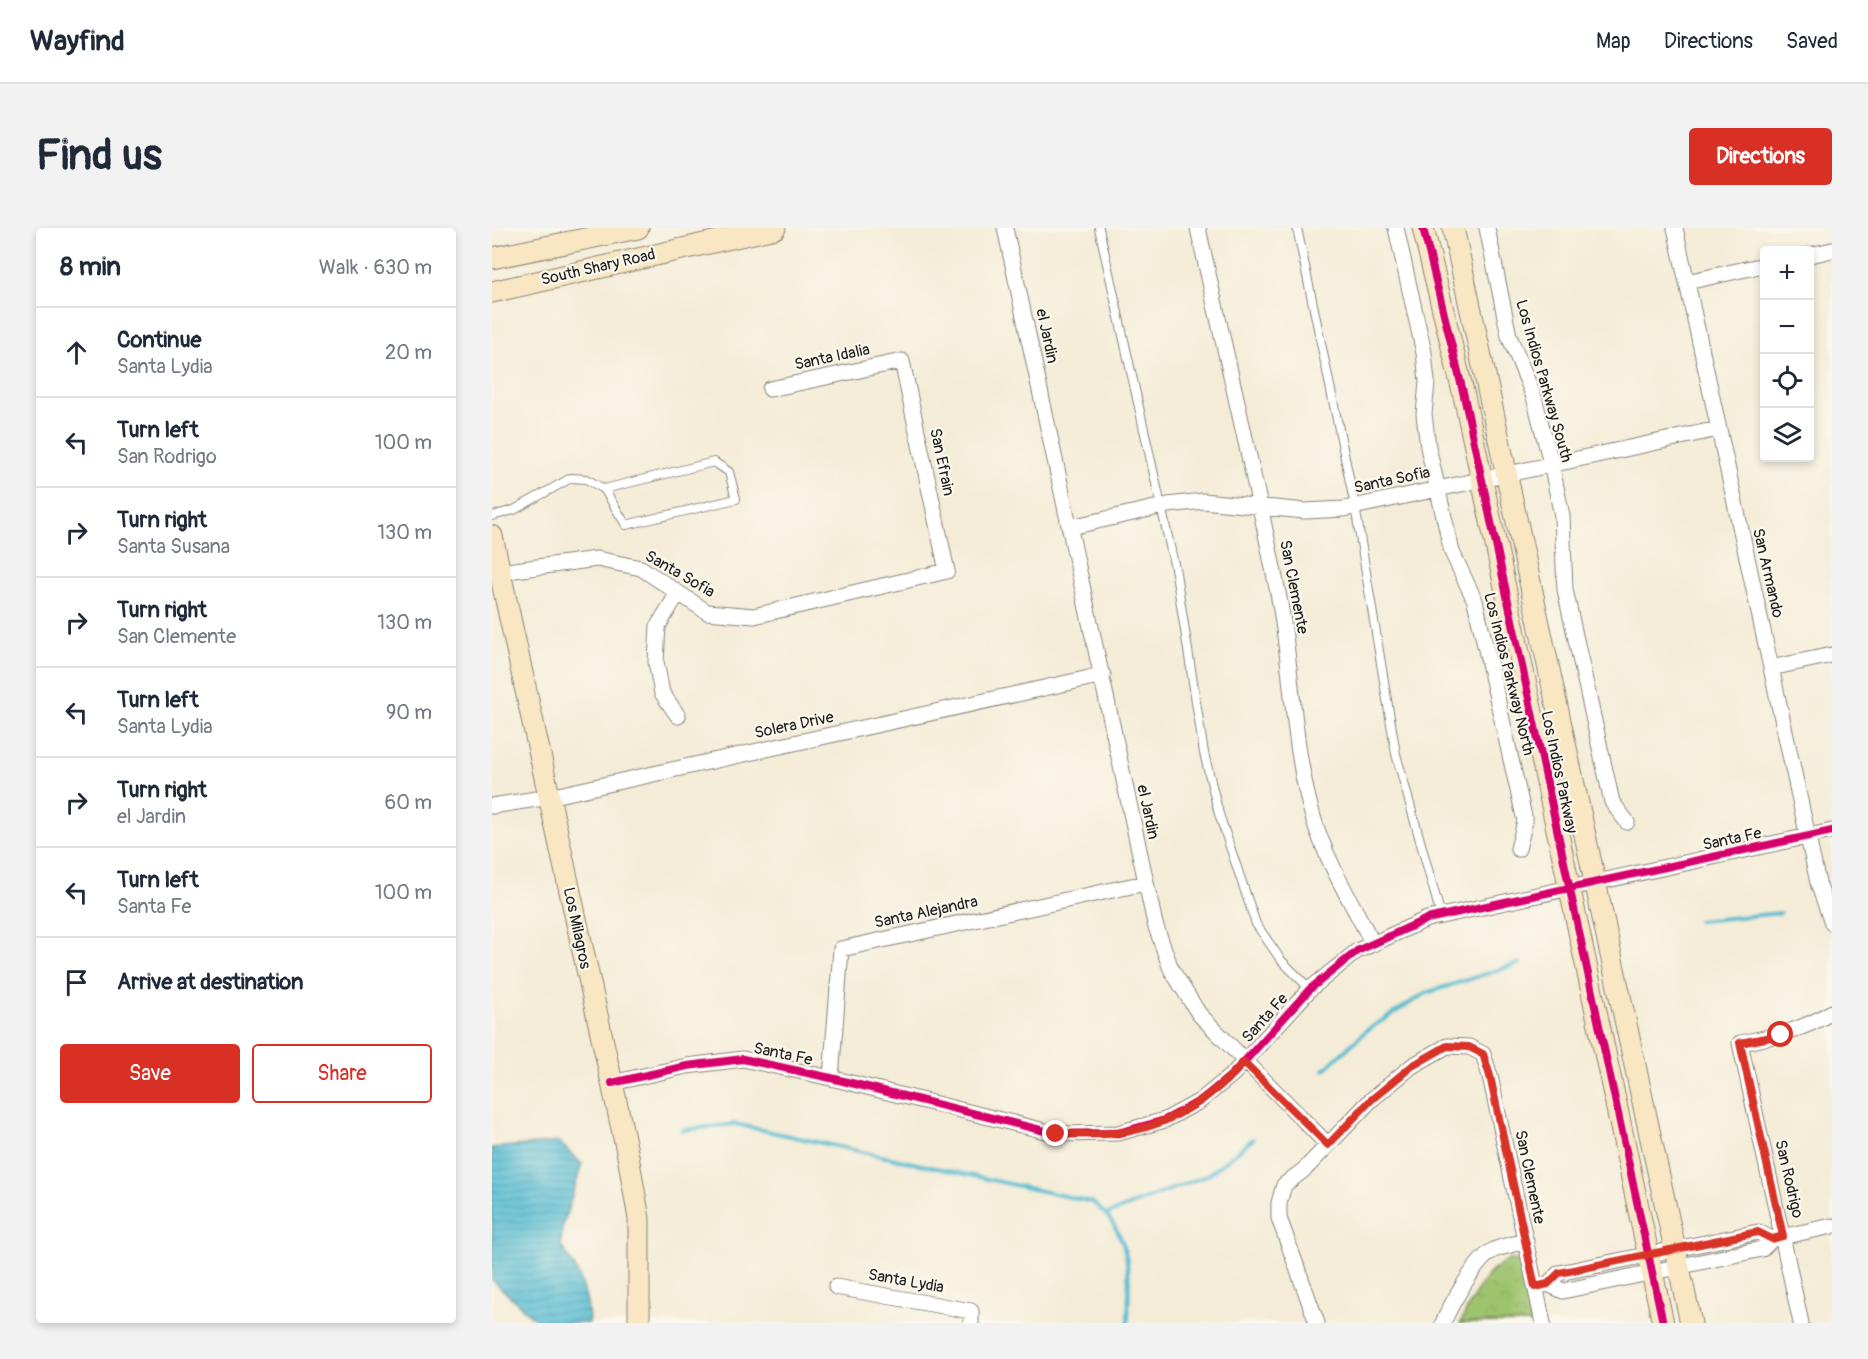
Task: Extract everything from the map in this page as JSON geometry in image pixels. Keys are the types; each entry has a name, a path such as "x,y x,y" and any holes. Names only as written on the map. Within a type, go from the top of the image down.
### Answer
{"street":[{"name":"South Shary Road","path":"492,258 638,228"},
{"name":"South Shary Road","path":"492,292 775,228"},
{"name":"el Jardin","path":"1005,228 1103,675 1124,791 1155,924 1171,969 1199,1014 1328,1145"},
{"name":"San Clemente","path":"1198,228 1286,640 1302,769 1313,818 1335,870 1374,944"},
{"name":"Los Indios Parkway North","path":"1396,228 1424,353 1427,382 1424,414 1437,489 1452,552 1475,601 1525,821 1518,849"},
{"name":"Los Indios Parkway","path":"1423,228 1482,479 1664,1323"},
{"name":"Los Indios Parkway","path":"1453,228 1691,1323"},
{"name":"Los Indios Parkway South","path":"1487,228 1509,336 1534,398 1551,463 1562,516 1565,590 1612,802 1627,822"},
{"name":"San Armando","path":"1675,228 1818,883 1832,923"},
{"path":"1814,254 1832,250"},
{"path":"1687,282 1760,266"},
{"name":"Santa Idalia","path":"770,389 902,361"},
{"name":"San Efrain","path":"902,361 947,571"},
{"name":"Santa Sofia","path":"1071,527 1162,506 1203,501 1259,505 1305,512 1355,507 1551,463 1718,429"},
{"name":"Los Milagros","path":"492,536 612,1083 639,1218 639,1323"},
{"name":"Santa Sofia","path":"500,572 597,559 641,568 707,612 754,616 947,571"},
{"path":"678,593 658,626 656,662 662,693 678,716"},
{"path":"1771,668 1832,655"},
{"name":"Solera Drive","path":"492,807 549,797 1103,675"},
{"name":"Santa Fe","path":"612,1083 687,1066 743,1059 831,1078 1056,1134 1119,1133 1165,1120 1200,1101 1244,1062 1310,989 1358,951 1427,919 1832,831"},
{"name":"Santa Alejandra","path":"831,1078 841,949 1145,883"},
{"name":"San Rodrigo","path":"1801,1323 1778,1237 1740,1043 1781,1035 1814,1024 1832,1012"},
{"name":"San Clemente","path":"1328,1145 1371,1100 1412,1066 1447,1046 1469,1047 1483,1054 1490,1076 1526,1241 1542,1285 1543,1323"},
{"path":"1317,1323 1279,1218 1279,1203 1284,1185 1328,1145"},
{"path":"1542,1285 1559,1273 1762,1249 1778,1237 1832,1226"},
{"path":"1443,1323 1475,1270 1492,1251 1526,1241"},
{"name":"Santa Lydia","path":"836,1287 971,1317"}],"lane":[{"path":"1099,228 1176,573 1204,753 1219,814 1256,924 1281,960 1310,989"},
{"path":"1297,228 1355,507 1396,754 1441,916"},
{"path":"492,516 514,510 571,478 586,479 604,489 626,525 736,499 729,472 714,462 604,489"}],"green space":[{"path":"1508,1260 1516,1260 1521,1269 1532,1323 1460,1323 1485,1279 1499,1265"}],"water":[{"path":"559,1142 582,1164 562,1228 561,1246 581,1282 587,1302 589,1323 539,1323 492,1280 492,1148"}],"waterway":[{"path":"1698,921 1780,913"},
{"path":"1324,1070 1367,1030 1426,993 1520,963"},
{"path":"682,1130 735,1124 1092,1202 1106,1214 1122,1242 1128,1272 1128,1323"},
{"path":"1108,1214 1208,1175 1253,1139"}],"cycle path":[{"path":"1423,228 1464,396 1663,1323"},
{"path":"612,1083 687,1066 743,1059 831,1078 1057,1134 1118,1133 1165,1120 1200,1101 1233,1074 1310,989 1357,951 1427,919 1832,831"}],"route":[{"path":"1056,1134 1119,1133 1165,1120 1200,1101 1244,1062 1328,1145 1371,1100 1412,1066 1447,1046 1469,1047 1483,1054 1490,1076 1535,1287 1548,1284 1559,1273 1675,1249 1758,1232 1772,1239 1783,1236 1740,1043 1781,1035"}]}
